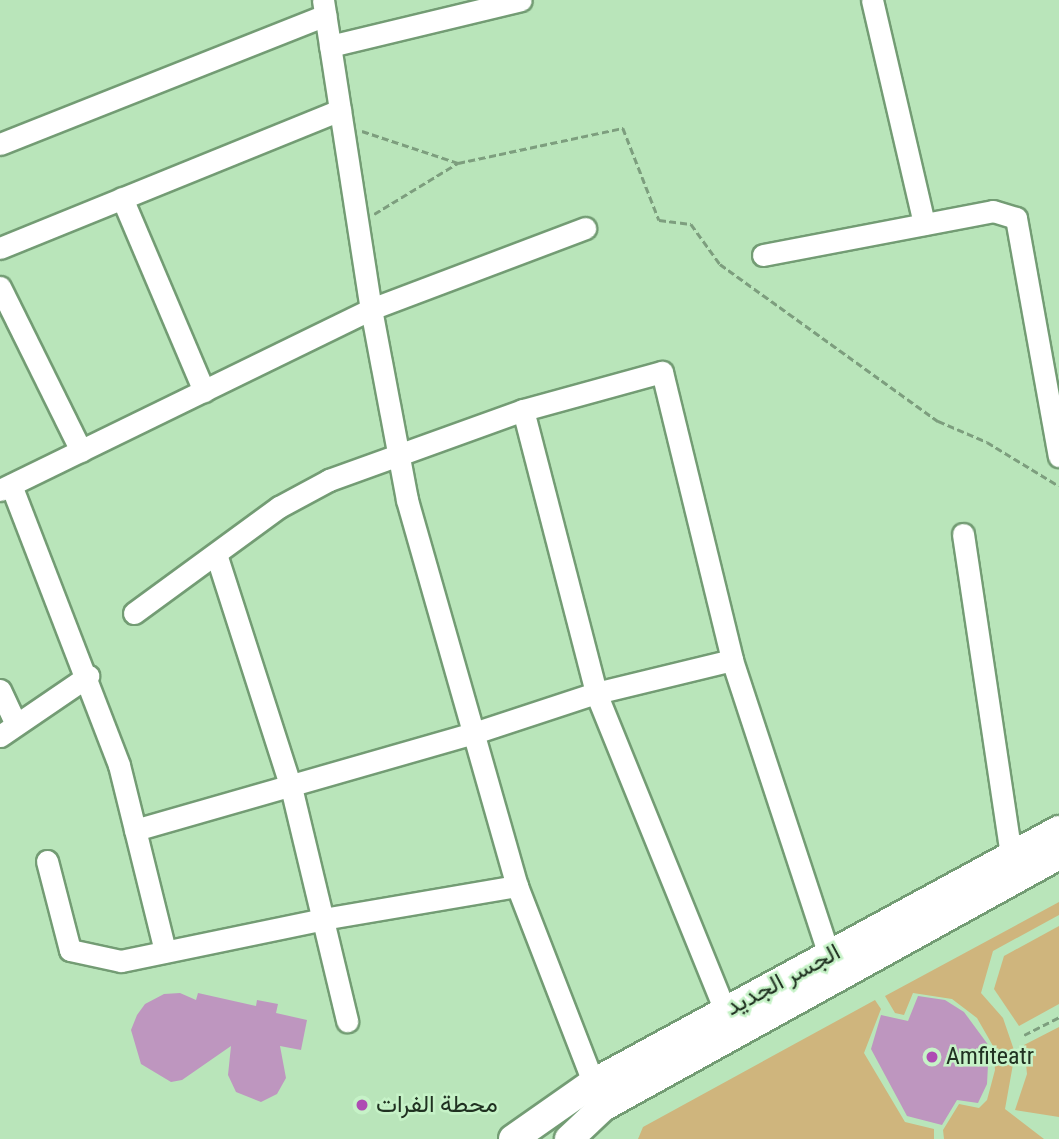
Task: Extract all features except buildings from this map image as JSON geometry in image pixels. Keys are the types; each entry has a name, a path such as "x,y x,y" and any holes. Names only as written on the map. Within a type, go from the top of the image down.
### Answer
{"main road":[{"name":"الجسر الجديد","path":"569,1139 598,1095 725,1012 1059,830"},
{"name":"الجسر الجديد","path":"513,1139 1059,855"},
{"path":"598,1095 602,1139"}],"street":[{"path":"330,46 521,0"},
{"path":"872,0 924,224"},
{"path":"0,144 324,8 371,309 398,454 517,886 598,1095"},
{"path":"0,248 122,198 341,117"},
{"path":"122,198 204,391"},
{"path":"763,255 993,211 1016,218 1059,456"},
{"path":"165,951 119,765 88,676 6,488 371,309 585,229"},
{"path":"0,287 81,451"},
{"path":"134,613 279,507 329,480 523,411 662,372 732,660 830,955"},
{"path":"523,411 596,693 725,1012"},
{"path":"962,534 1012,856"},
{"path":"216,554 290,787 347,1021"},
{"path":"135,830 474,733 596,693 732,660"},
{"path":"0,690 8,729 88,676"},
{"path":"47,861 70,950 121,961 323,919 517,886"}],"path":[{"path":"341,117 458,163"},
{"path":"358,223 458,163 623,128 659,220 691,224 720,264 937,421 987,442 1059,486"},
{"path":"1024,1035 1059,1017"}],"shaded area":[{"path":"1059,902 1059,915 993,951 981,993 1003,1018 1015,1053 1005,1109 1044,1139 944,1139 943,1130 959,1104 979,1108 987,1100 995,1070 993,1046 977,1018 952,999 913,993 904,1015 895,1013 885,996"},
{"path":"1059,926 1059,1004 1019,1026 994,989 1004,956"},
{"path":"875,1000 881,1009 864,1053 905,1122 934,1129 934,1139 638,1139 643,1127"},
{"path":"1059,1027 1059,1117 1015,1110 1027,1074 1024,1045"}],"place":[{"name":"Amfiteatr","path":"932,1057"},
{"name":"محطة الفرات","path":"362,1105"}]}
